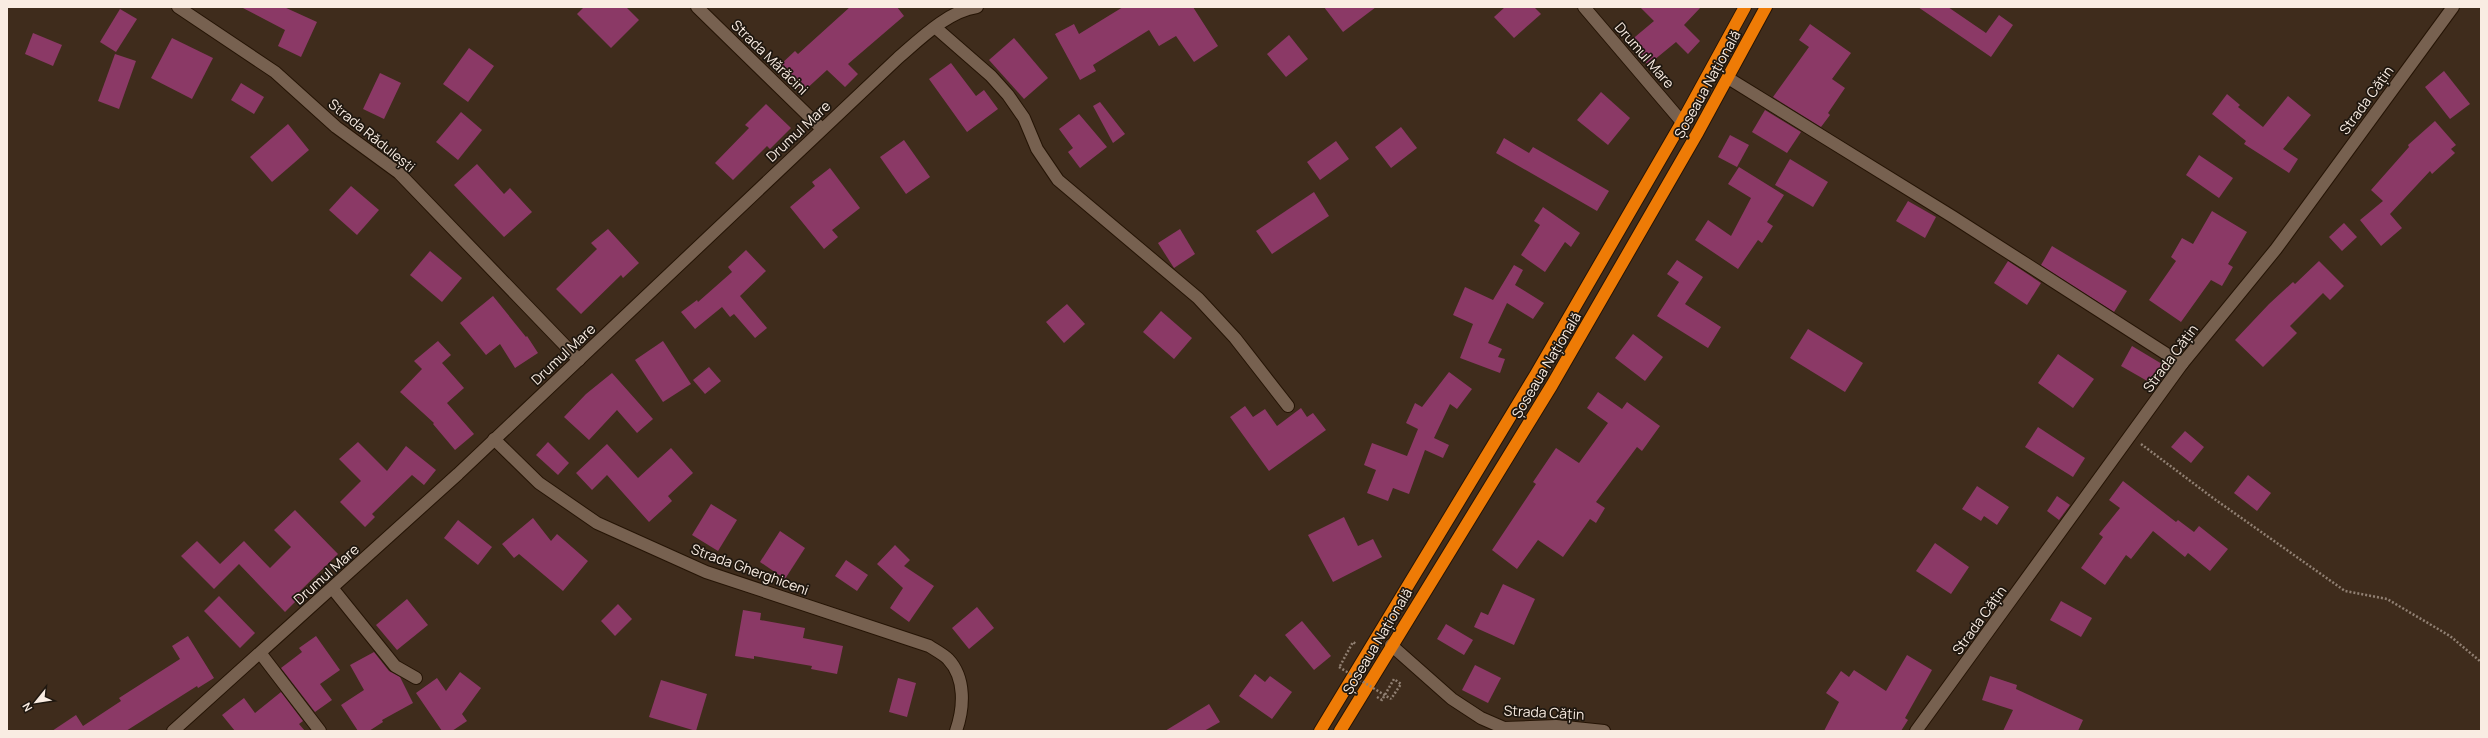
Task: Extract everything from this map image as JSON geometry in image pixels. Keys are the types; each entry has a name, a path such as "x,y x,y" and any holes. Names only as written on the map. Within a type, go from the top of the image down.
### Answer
{"highway":[{"name":"Șoseaua Națională","path":"1320,731 1536,374 1682,122 1744,7"},
{"name":"Șoseaua Națională","path":"1340,731 1391,645 1552,385 1728,78 1766,7"}],"street":[{"name":"Strada Rădulești","path":"178,7 275,72 336,127 399,173 579,360"},
{"name":"Strada Mărăcini","path":"697,7 822,129"},
{"name":"Drumul Mare","path":"173,731 333,589 579,360 898,58 936,28 965,8 977,7"},
{"name":"Drumul Mare","path":"1584,7 1682,122"},
{"name":"Strada Cățin","path":"1916,731 2132,436 2182,364 2276,249 2452,7"},
{"path":"936,28 991,76 1008,95 1024,118 1037,149 1058,180 1198,298 1235,338 1288,406"},
{"path":"1728,78 1953,217 2182,364"},
{"name":"Strada Gherghiceni","path":"494,439 539,483 597,522 706,572 930,646 948,659 958,677 963,700 956,731"},
{"path":"333,589 396,666 416,678"},
{"name":"Strada Cățin","path":"1391,645 1452,699 1481,718 1499,726 1524,728 1556,726 1604,731"},
{"path":"261,654 320,731"}],"path":[{"path":"2132,436 2213,498 2345,591 2387,600 2450,636 2481,662"},
{"path":"1353,642 1339,667 1391,699 1401,684 1394,679 1382,700"}],"building":[{"path":"241,7 284,7 317,22 301,57 278,46 285,30"},
{"path":"584,7 626,7 639,20 611,48 577,14"},
{"path":"850,7 897,7 904,16 848,64 858,74 845,87 827,70 803,92 779,66 795,51 798,54"},
{"path":"1123,7 1193,7 1218,46 1194,62 1176,36 1159,46 1149,30 1093,65 1096,71 1080,80 1055,34 1074,24 1079,34"},
{"path":"1324,7 1376,7 1343,32"},
{"path":"1505,7 1534,7 1541,14 1514,38 1494,17"},
{"path":"1640,7 1701,7 1684,25 1700,41 1688,54 1676,42 1648,65 1629,42 1654,21"},
{"path":"1918,7 1948,7 1986,33 1999,15 2013,25 1991,57"},
{"path":"120,9 137,19 116,52 100,42"},
{"path":"1810,24 1851,53 1832,79 1845,88 1828,113 1830,115 1821,127 1773,97 1809,47 1799,40"},
{"path":"33,33 62,45 53,66 25,54"},
{"path":"1289,35 1308,59 1286,77 1267,54"},
{"path":"172,38 213,58 192,99 151,78"},
{"path":"1014,38 1048,78 1024,99 989,60"},
{"path":"469,48 494,66 468,102 443,84"},
{"path":"115,54 136,61 119,109 98,101"},
{"path":"951,63 976,96 984,90 998,109 967,132 929,79"},
{"path":"2444,71 2470,104 2450,119 2425,87"},
{"path":"380,73 401,83 384,119 363,109"},
{"path":"241,83 264,97 254,114 231,100"},
{"path":"1601,92 1630,118 1608,145 1577,120"},
{"path":"2227,94 2240,105 2238,107 2263,127 2288,96 2311,115 2283,149 2298,159 2289,173 2244,144 2246,141 2212,114"},
{"path":"1100,102 1125,134 1113,143 1093,106"},
{"path":"766,104 791,128 770,149 767,146 733,180 715,163 749,128 745,125"},
{"path":"1765,110 1801,132 1787,153 1752,132"},
{"path":"461,112 482,130 458,160 436,142"},
{"path":"1079,114 1107,147 1080,168 1068,152 1073,148 1059,129"},
{"path":"2435,121 2456,145 2451,149 2455,153 2432,174 2430,171 2390,214 2402,228 2381,246 2360,220 2383,201 2371,190 2409,147 2408,145"},
{"path":"288,124 309,150 272,182 250,157"},
{"path":"1401,127 1417,148 1391,168 1375,147"},
{"path":"1730,135 1749,145 1737,167 1718,157"},
{"path":"1504,138 1529,153 1533,147 1609,191 1597,211 1496,153"},
{"path":"904,140 930,177 906,194 880,157"},
{"path":"1336,141 1349,159 1320,180 1307,162"},
{"path":"2199,155 2233,178 2219,198 2186,175"},
{"path":"1790,159 1828,182 1813,207 1775,185"},
{"path":"477,164 504,194 510,188 532,212 504,237 454,185"},
{"path":"1739,167 1784,195 1767,222 1773,226 1762,243 1758,240 1738,269 1695,240 1708,220 1731,236 1751,198 1728,184"},
{"path":"830,168 860,208 832,230 838,237 824,249 790,207 815,186 812,182"},
{"path":"351,186 379,210 357,235 329,210"},
{"path":"1314,192 1329,216 1272,254 1256,231"},
{"path":"1908,201 1936,217 1925,238 1896,221"},
{"path":"1543,207 1580,233 1571,247 1565,242 1545,272 1521,255 1540,225 1534,221"},
{"path":"2212,211 2247,232 2228,264 2233,267 2222,286 2211,280 2181,322 2149,300 2176,261 2171,257 2182,238 2193,244"},
{"path":"2344,223 2357,237 2342,251 2329,237"},
{"path":"608,229 639,263 623,278 621,275 581,314 556,289 597,249 591,243"},
{"path":"1180,229 1195,254 1174,268 1158,243"},
{"path":"2052,246 2127,291 2114,312 2041,265"},
{"path":"746,250 766,271 740,296 767,328 755,338 734,314 730,317 722,307 695,329 681,312 697,300 698,302 732,272 728,267"},
{"path":"430,251 462,278 442,302 410,275"},
{"path":"1677,260 1703,277 1685,304 1721,327 1708,348 1657,316 1679,282 1667,274"},
{"path":"2008,261 2041,283 2027,305 1994,283"},
{"path":"2319,261 2344,286 2330,300 2323,293 2290,326 2297,333 2263,367 2235,340 2269,304 2293,282 2295,284"},
{"path":"1514,265 1523,270 1515,285 1544,303 1533,319 1507,303 1488,343 1502,349 1498,357 1505,359 1500,373 1460,358 1473,324 1453,315 1465,287 1493,300"},
{"path":"493,296 526,337 527,336 538,353 515,368 500,344 486,355 460,323"},
{"path":"1067,304 1085,324 1064,343 1046,322"},
{"path":"1161,311 1192,338 1174,359 1143,332"},
{"path":"1808,329 1863,363 1845,392 1790,358"},
{"path":"1633,334 1663,357 1645,381 1615,358"},
{"path":"438,341 451,355 442,363 464,388 447,403 474,434 455,450 433,424 434,423 400,392 422,369 414,361"},
{"path":"663,341 691,384 663,402 635,360"},
{"path":"2132,346 2167,367 2156,386 2121,366"},
{"path":"2058,354 2094,379 2073,408 2038,383"},
{"path":"709,367 721,381 705,394 693,380"},
{"path":"1449,372 1472,389 1457,409 1450,404 1434,438 1449,445 1443,458 1425,450 1409,494 1393,488 1388,501 1367,493 1376,470 1364,465 1372,443 1407,456 1418,429 1406,423 1415,403 1422,407"},
{"path":"612,373 653,419 637,433 617,410 589,440 564,417 586,394"},
{"path":"1598,392 1622,409 1627,402 1660,426 1642,451 1637,447 1596,502 1605,508 1596,523 1590,519 1563,557 1538,540 1517,569 1492,550 1536,484 1533,482 1556,448 1579,463 1608,423 1587,408"},
{"path":"1245,406 1253,417 1265,409 1277,426 1301,408 1307,417 1313,413 1326,430 1269,471 1230,417"},
{"path":"2038,427 2085,458 2073,477 2025,447"},
{"path":"2185,431 2204,447 2191,463 2171,447"},
{"path":"358,442 387,471 406,446 436,470 424,485 412,475 372,514 375,517 365,527 340,502 361,481 339,459"},
{"path":"548,442 569,463 558,475 536,455"},
{"path":"607,444 638,478 671,448 693,473 668,496 672,501 649,522 607,475 592,490 576,473"},
{"path":"2248,475 2271,493 2257,511 2234,493"},
{"path":"2123,481 2176,522 2178,520 2194,532 2199,526 2228,549 2210,571 2188,553 2185,557 2153,531 2131,559 2126,555 2105,585 2081,568 2103,537 2099,534 2120,508 2109,500"},
{"path":"1977,486 2009,507 1997,525 1984,516 1981,521 1962,509"},
{"path":"2057,496 2070,505 2059,520 2047,511"},
{"path":"711,504 737,520 718,551 692,535"},
{"path":"295,510 338,554 299,592 302,595 285,612 239,564 214,589 181,556 197,541 220,564 244,541 270,568 291,547 274,530"},
{"path":"1344,517 1358,546 1373,539 1382,557 1333,582 1308,535"},
{"path":"533,518 551,541 557,534 588,561 563,591 519,554 514,558 502,544"},
{"path":"458,520 492,547 478,565 444,538"},
{"path":"780,531 805,548 785,579 760,562"},
{"path":"1935,543 1969,567 1951,594 1916,571"},
{"path":"895,545 910,560 904,566 934,586 909,622 890,608 903,588 877,564"},
{"path":"846,560 868,575 857,591 835,576"},
{"path":"1503,584 1535,599 1514,645 1474,627 1481,612 1488,615"},
{"path":"219,596 255,633 240,648 204,611"},
{"path":"407,599 428,625 397,650 376,625"},
{"path":"2061,601 2092,618 2081,637 2050,620"},
{"path":"618,604 632,619 615,636 601,621"},
{"path":"977,607 994,628 969,649 952,628"},
{"path":"743,610 761,613 760,620 805,628 803,638 843,646 837,674 811,669 812,666 754,656 754,659 735,656"},
{"path":"1302,621 1331,656 1314,670 1285,635"},
{"path":"1446,624 1473,640 1464,655 1437,639"},
{"path":"188,636 214,678 198,688 197,686 126,731 52,731 76,715 83,726 121,701 119,698 180,659 172,646"},
{"path":"316,636 340,670 320,684 332,700 315,712 281,668 302,652 299,648"},
{"path":"374,652 389,671 400,677 413,703 382,720 383,722 369,731 358,731 341,705 364,690 350,665"},
{"path":"1907,655 1932,670 1905,718 1908,720 1901,731 1824,731 1839,702 1826,693 1841,671 1849,677 1854,670 1886,691"},
{"path":"1475,665 1501,678 1488,703 1462,690"},
{"path":"460,672 481,688 462,714 467,721 452,731 442,731 416,693 437,678 446,691"},
{"path":"1255,674 1265,682 1270,676 1292,692 1272,719 1239,696"},
{"path":"1990,676 2017,685 2016,689 2083,720 2078,731 2003,731 2013,710 1982,700"},
{"path":"898,678 916,683 907,717 889,712"},
{"path":"661,680 707,694 696,731 649,717"},
{"path":"281,692 303,721 299,724 305,731 235,731 222,715 244,698 255,713"},
{"path":"1209,704 1220,722 1204,731 1165,731"}]}
